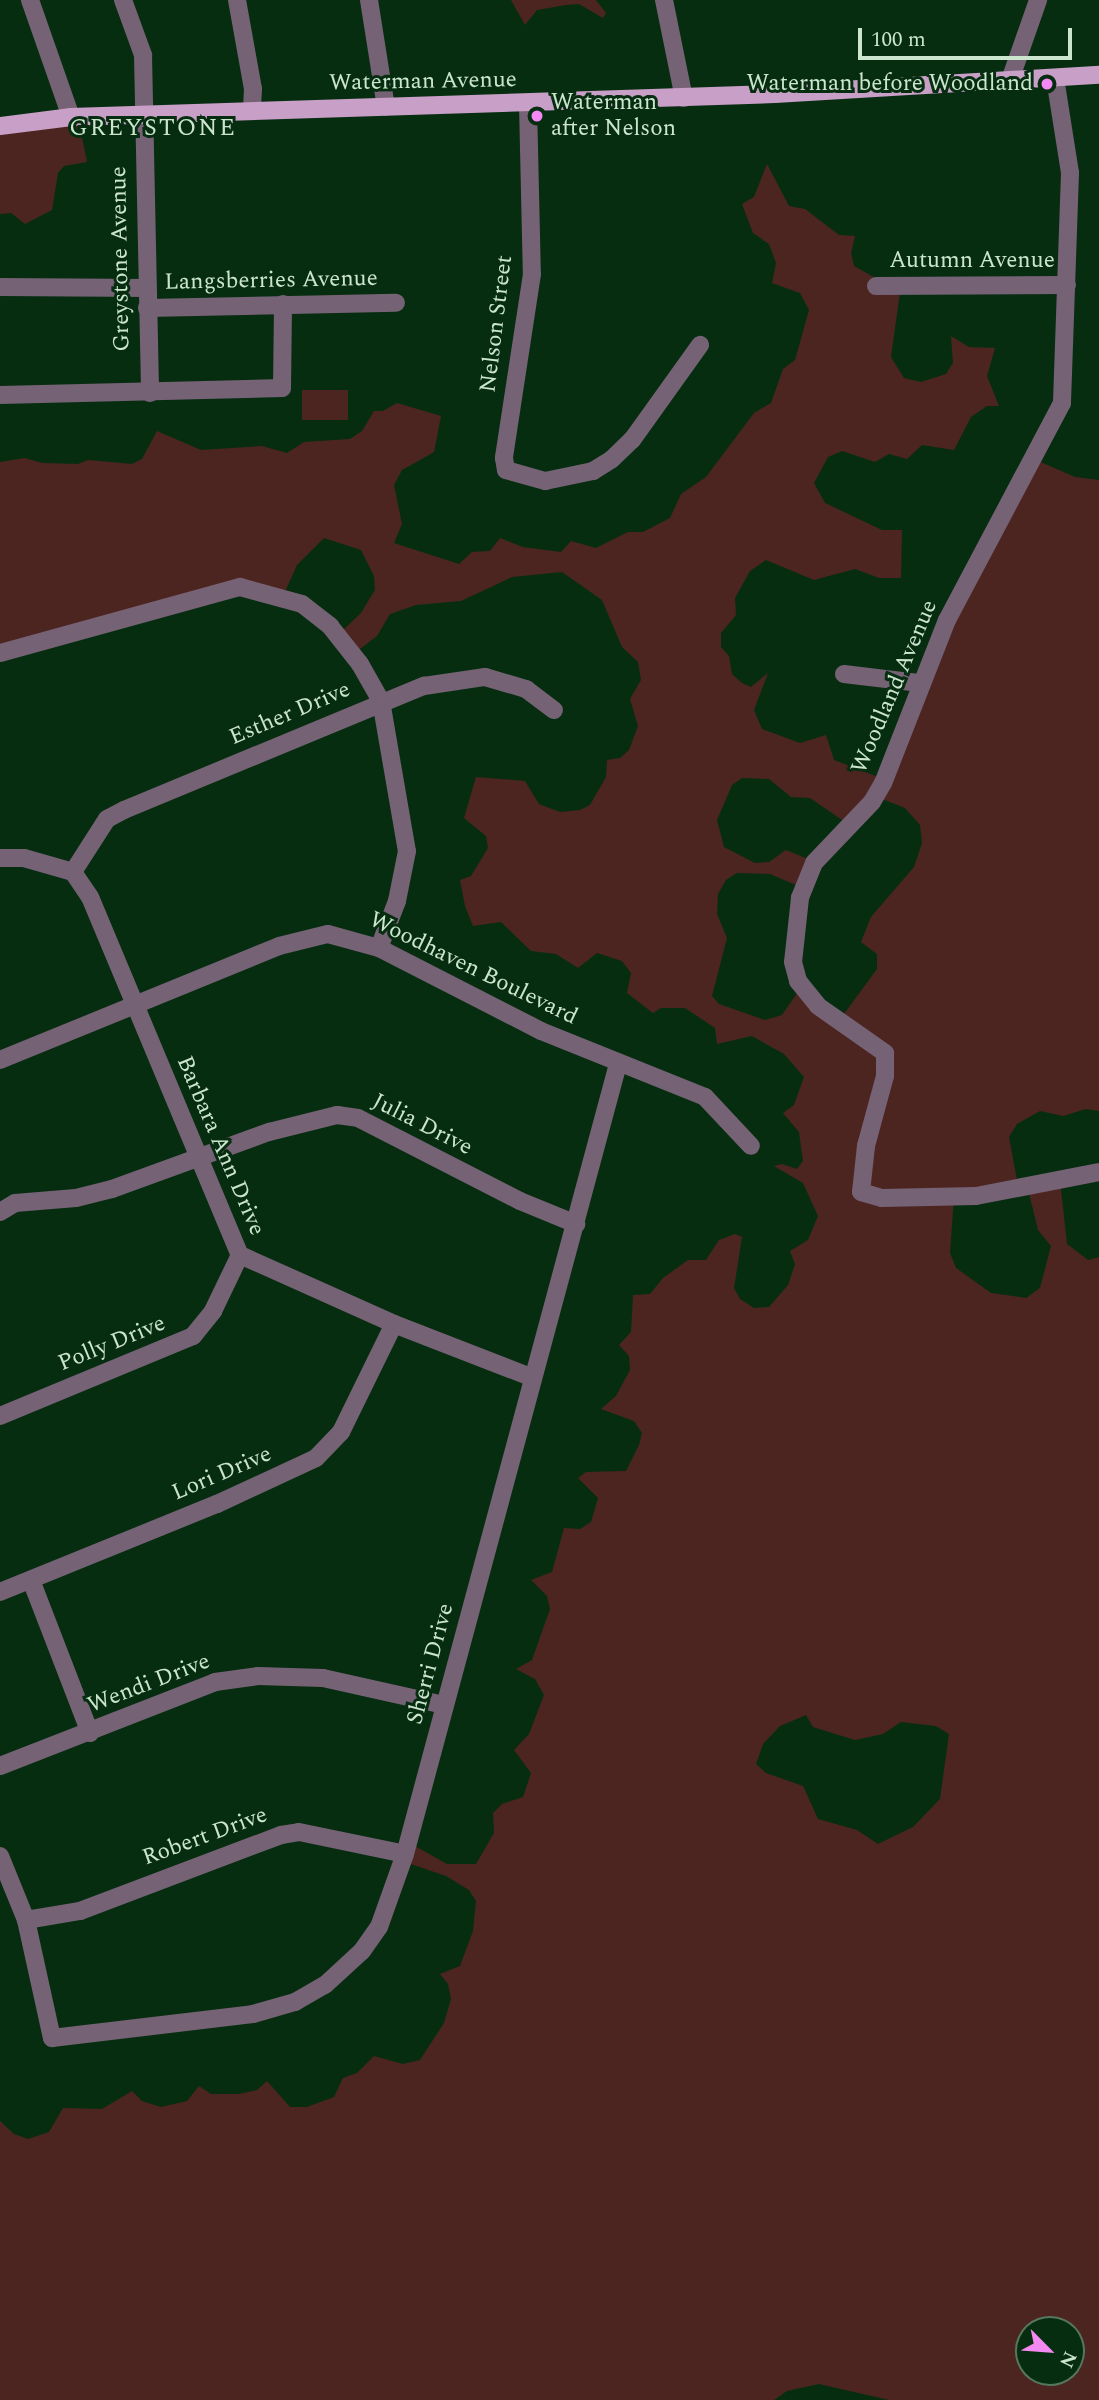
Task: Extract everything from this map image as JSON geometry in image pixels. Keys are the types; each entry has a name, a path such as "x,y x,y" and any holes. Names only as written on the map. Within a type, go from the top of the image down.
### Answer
{"main road":[{"name":"Waterman Avenue","path":"0,127 71,117 684,98 1099,75"}],"street":[{"path":"30,0 71,117"},
{"name":"Greystone Avenue","path":"124,0 143,55 142,115 150,393"},
{"path":"237,0 253,89 252,110"},
{"path":"369,0 386,107"},
{"path":"664,0 684,98"},
{"path":"1009,82 1038,0"},
{"name":"Woodland Avenue","path":"1055,78 1070,173 1062,403 974,568 920,682 872,802 814,863 800,898 793,939 794,971 809,996 885,1053 885,1076 858,1186 868,1196 976,1196 1099,1172"},
{"name":"Nelson Street","path":"528,104 532,274 505,466 516,474 545,481 573,477 603,465 632,440 700,345"},
{"name":"Autumn Avenue","path":"876,286 1067,285"},
{"path":"0,287 146,288"},
{"name":"Langsberries Avenue","path":"146,308 396,303"},
{"path":"0,395 282,388 283,304"},
{"path":"0,635 8,650 170,603 240,587 262,589 302,604 330,626 360,664 381,702 407,851 397,901 379,948"},
{"path":"844,674 920,682"},
{"name":"Esther Drive","path":"73,873 107,819 381,702 449,680 485,677 526,689 554,710"},
{"path":"0,858 24,858 73,873"},
{"name":"Barbara Ann Drive","path":"73,873 90,897 197,1158 240,1255 394,1324 533,1378"},
{"name":"Woodhaven Boulevard","path":"0,1060 310,936 351,937 379,948 541,1031 705,1097 751,1146"},
{"name":"Sherri Drive","path":"26,1920 52,2038 253,2014 295,2002 325,1985 362,1951 379,1927 405,1854 618,1064"},
{"name":"Julia Drive","path":"0,1212 15,1203 76,1198 112,1189 309,1119 337,1115 358,1118 509,1196 576,1224"},
{"name":"Polly Drive","path":"0,1416 193,1336 213,1311 240,1255"},
{"name":"Lori Drive","path":"0,1592 217,1504 316,1458 341,1432 394,1324"},
{"path":"30,1580 90,1733"},
{"name":"Wendi Drive","path":"0,1766 215,1682 258,1676 323,1678 444,1705"},
{"name":"Robert Drive","path":"26,1920 80,1911 281,1835 299,1832 405,1854"},
{"path":"0,1856 26,1920"}],"shaded area":[{"path":"511,0 596,0 606,13 603,18 579,4 566,5 537,10 525,25"},
{"path":"78,118 87,162 64,166 58,173 52,210 25,224 11,213 0,214 0,128"},
{"path":"767,164 789,206 805,209 839,235 855,236 851,253 854,266 886,284 901,285 891,357 904,378 921,382 946,374 953,363 951,336 969,347 995,348 987,376 999,406 987,406 971,417 954,450 922,445 907,459 889,454 875,462 842,451 828,457 814,483 825,503 882,530 902,530 901,578 879,578 855,569 814,580 766,560 750,571 735,598 736,615 721,633 721,647 729,656 732,674 742,683 751,687 768,673 754,710 762,729 800,743 826,735 834,760 878,777 1029,457 1075,477 1099,480 1099,1111 1086,1109 1063,1116 1040,1111 1017,1124 1009,1137 1018,1186 954,1196 950,1253 956,1268 991,1293 1026,1298 1040,1288 1051,1246 1038,1230 1028,1189 1060,1180 1067,1244 1088,1260 1099,1257 1099,2400 889,2400 819,2384 787,2391 774,2400 0,2400 0,2121 14,2134 28,2139 49,2132 63,2108 102,2109 132,2091 142,2101 161,2107 187,2101 199,2086 211,2094 239,2094 257,2090 267,2081 290,2107 307,2107 334,2097 343,2078 357,2073 374,2056 403,2064 420,2060 444,2023 451,1999 448,1984 440,1974 460,1966 473,1931 476,1901 469,1890 446,1876 405,1862 406,1841 447,1864 476,1864 494,1833 493,1813 502,1804 523,1797 531,1773 514,1750 529,1734 544,1695 535,1679 516,1669 532,1660 550,1609 547,1596 531,1580 552,1572 564,1528 580,1529 591,1522 598,1498 578,1478 586,1472 626,1471 639,1445 642,1433 634,1421 601,1409 616,1396 630,1370 629,1356 619,1345 631,1332 633,1295 650,1294 663,1278 688,1260 706,1260 719,1240 735,1234 742,1237 734,1288 740,1299 754,1308 769,1307 788,1285 795,1264 790,1251 808,1240 818,1216 803,1183 774,1166 782,1164 797,1169 803,1161 799,1132 783,1113 794,1105 804,1077 784,1054 752,1036 717,1044 715,1028 685,1008 661,1008 653,1013 627,993 631,973 622,961 597,953 578,968 556,954 531,951 501,922 473,926 465,906 460,880 471,876 488,848 486,836 464,818 476,777 525,781 539,804 560,812 580,810 590,805 606,777 607,760 620,758 629,750 638,726 630,699 641,680 638,662 622,647 602,600 562,572 512,577 461,601 416,605 390,614 377,636 352,655 339,634 361,613 375,590 374,576 361,550 324,538 297,565 283,596 255,591 0,651 0,462 25,458 42,463 78,464 88,460 132,464 142,459 157,431 201,450 262,446 287,453 304,442 350,439 362,431 374,411 383,411 397,403 441,416 434,452 402,470 394,485 402,524 394,543 459,564 472,552 490,551 500,538 523,547 561,552 571,541 596,548 628,532 643,532 670,518 681,494 706,477 754,413 771,403 783,369 795,360 809,310 800,293 772,283 776,263 769,244 753,233 742,204 754,197","holes":["742,778 769,779 791,797 810,798 845,822 872,795 905,808 920,825 922,843 914,867 871,917 861,942 877,954 877,969 841,1018 800,989 782,1015 765,1020 719,1004 712,996 727,938 717,914 718,894 726,880 737,873 770,874 803,888 813,861 786,850 769,862 755,863 724,847 717,820 732,785","806,1715 813,1727 855,1740 883,1734 901,1722 936,1726 949,1734 940,1799 913,1827 878,1844 857,1830 818,1819 803,1786 766,1773 756,1764 763,1744 780,1726"]},
{"path":"302,390 348,390 348,420 302,420"}],"place":[{"name":"Waterman before Woodland","path":"1047,84"},
{"name":"Waterman after Nelson","path":"537,116"}],"district":[{"name":"GREYSTONE","path":"153,129"}]}
